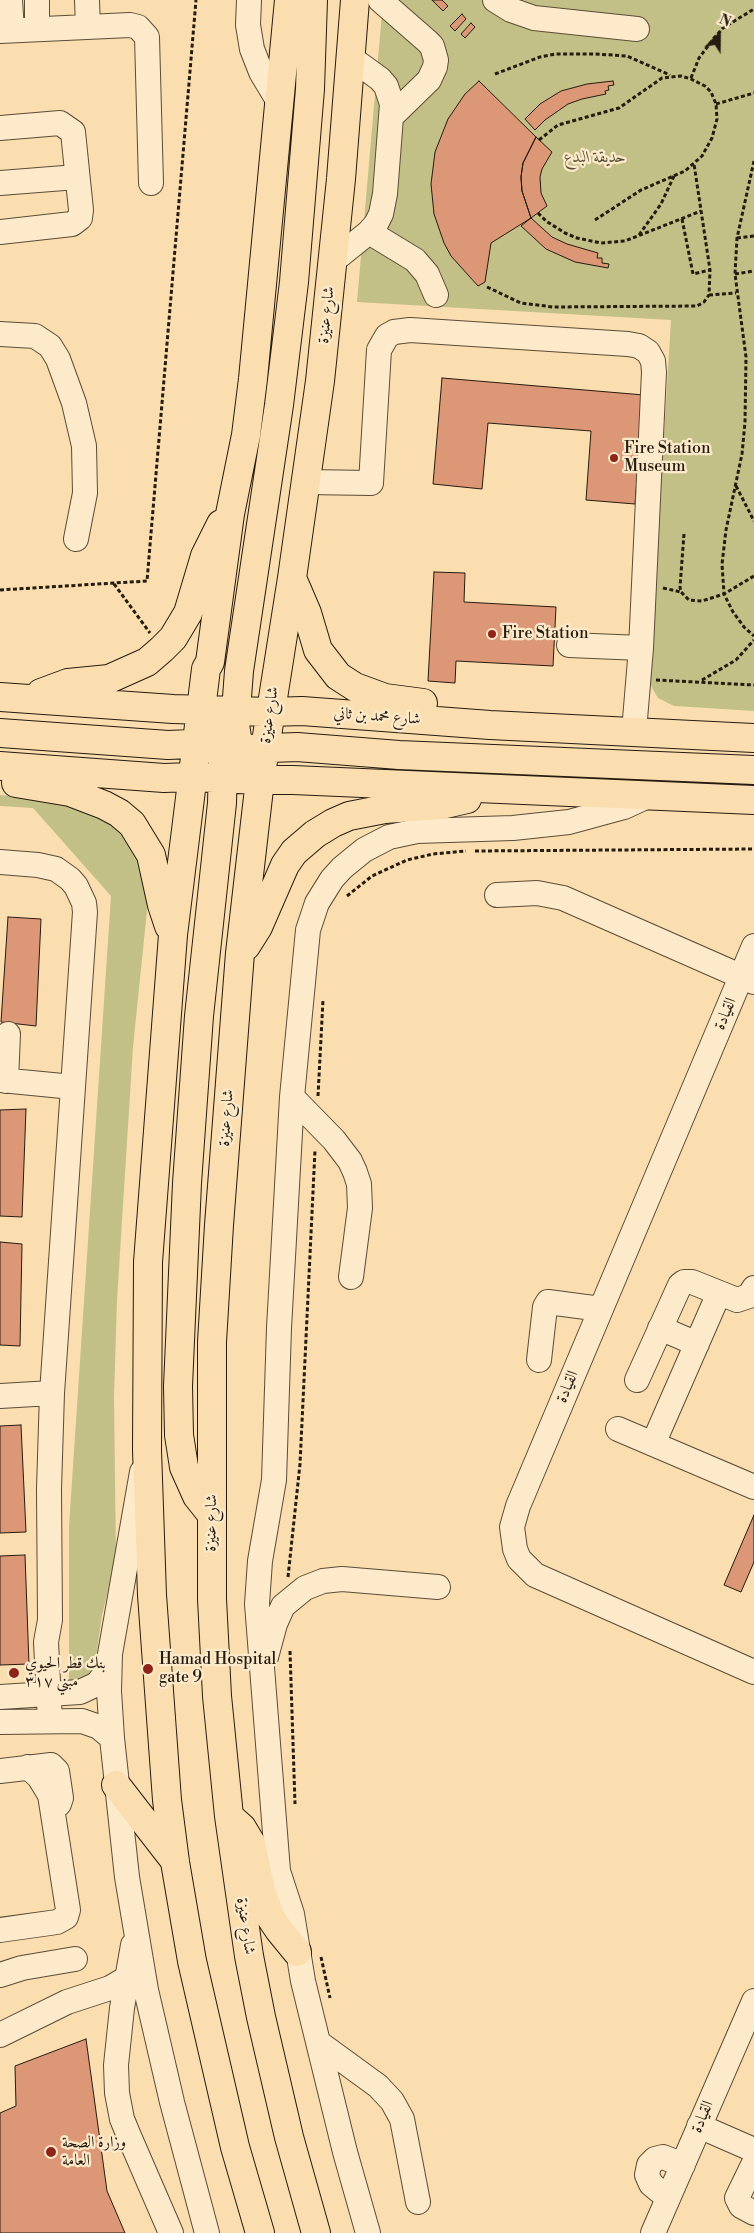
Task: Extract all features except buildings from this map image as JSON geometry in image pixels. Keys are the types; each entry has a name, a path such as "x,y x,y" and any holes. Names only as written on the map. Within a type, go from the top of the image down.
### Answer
{"main road":[{"path":"225,745 201,708 206,669 210,662 230,514 246,435 253,379 289,0"},
{"path":"212,1515 197,1496 184,1467 179,1435 178,1386 188,1163 199,1016 222,803 225,745 271,462 294,282 310,89 313,0"},
{"name":"شارع عنيزة","path":"316,2233 289,2137 261,2017 249,1956 229,1816 214,1653 212,1342 240,954 260,780 306,482 333,261 355,0"},
{"path":"31,699 55,686 109,679 147,662 162,649 173,638 188,613 213,537 230,514"},
{"path":"292,578 307,613 318,650 338,676 347,682 385,698 452,709 490,725"},
{"name":"شارع محمد بن ثاني","path":"0,697 173,709 201,708 225,745 260,780 754,800"},
{"name":"شارع محمد بن ثاني","path":"225,745 270,712 302,711 490,725 754,738"},
{"path":"0,733 168,745 297,747 399,755 614,766 754,770"},
{"path":"225,745 191,777 173,935 148,1262 147,1450 152,1595 161,1728 175,1862 192,1961 216,2070 235,2147 260,2233"},
{"path":"0,766 164,778 191,777"},
{"path":"0,781 70,792 104,805 125,818 137,831 151,855 162,905 173,935"},
{"path":"240,954 258,927 285,864 294,852 315,834 333,822 348,816 384,809 441,805 462,801 484,789"},
{"path":"116,1785 175,1862"},
{"path":"229,1816 242,1828 251,1843 261,1891 271,1918 278,1930 308,1950"}],"street":[{"path":"10,0 6,30 130,25 138,27 146,37 151,183"},
{"path":"37,29 38,0"},
{"path":"87,0 88,26"},
{"path":"249,0 248,25 252,48 261,72 279,102"},
{"path":"380,0 432,46 436,60 429,80 391,117"},
{"path":"495,0 516,12 540,19 638,25 547,11 519,0"},
{"path":"333,261 369,232 376,224 384,204 392,104 386,86 374,73 351,58"},
{"path":"0,128 60,123 73,132 81,210 80,218 72,224 0,232"},
{"path":"0,183 77,177"},
{"path":"369,232 415,260 427,274 436,295"},
{"path":"306,482 371,483 379,350 382,342 394,332 410,330 639,346 648,352 653,361 654,372 634,731"},
{"path":"0,334 34,336 50,346 58,360 74,403 84,446 85,493 76,539"},
{"path":"568,645 640,648"},
{"path":"368,2233 345,2152 318,2043 308,1950 280,1882 276,1860 256,1604 274,1480 279,1328 292,1097 308,930 314,910 324,890 337,873 352,858 376,843 403,833 417,831 522,828 569,822 597,816 650,795"},
{"path":"0,862 38,865 56,869 70,879 84,903 85,920 52,1393 49,1489 50,1620 56,1636 53,1695 54,1720"},
{"path":"497,895 537,893 563,898 748,979"},
{"name":"القيادة","path":"754,946 748,979 601,1310 514,1516 512,1533 515,1549 526,1568 544,1580 754,1672"},
{"path":"8,1034 3,1080 73,1087"},
{"path":"292,1097 350,1161 359,1184 360,1208 351,1277"},
{"path":"638,1380 677,1289 684,1282 692,1282 737,1300 743,1299 752,1293 754,1288"},
{"path":"653,1444 719,1293"},
{"path":"540,1360 545,1307 548,1302 601,1310"},
{"path":"660,1328 697,1344"},
{"path":"0,1396 52,1393"},
{"path":"618,1429 754,1487"},
{"path":"147,1450 134,1506 128,1562 112,1635 108,1669 112,1738 116,1785 136,1934 158,2046 207,2233"},
{"path":"262,1673 275,1624 283,1606 305,1588 323,1581 342,1578 438,1587"},
{"path":"0,1697 80,1692 97,1684 108,1669"},
{"path":"0,1722 73,1720 91,1723 112,1738"},
{"path":"0,1771 48,1765 57,1771 61,1801 52,1809 68,1910 66,1917 57,1922 0,1930"},
{"path":"136,1934 126,1978 120,2024 116,2079 119,2106 129,2136 171,2233"},
{"path":"0,1975 22,1968 76,1959"},
{"path":"0,2035 78,1997 110,1988 126,1978"},
{"name":"القيادة","path":"653,2233 754,2001"},
{"path":"40,2015 62,2013 90,2006 106,2011 120,2024"},
{"path":"318,2043 378,2086 392,2101 402,2119 418,2202"},
{"path":"699,2126 754,2150"},
{"path":"754,2163 737,2198 741,2206 754,2213"}],"path":[{"path":"0,590 147,581 196,0"},
{"path":"691,78 699,58 723,28 754,8"},
{"path":"495,74 540,57 555,54 595,54 627,56 671,76 691,78 705,86 716,104 717,119 712,138 702,156 694,164 641,190 595,220"},
{"path":"540,140 558,125 619,108 630,102 654,82 671,76"},
{"path":"716,104 754,93"},
{"path":"700,681 736,660 754,638 733,612 724,594 723,547 742,454 747,389 746,357 736,293 735,274 737,238 754,160"},
{"path":"487,287 521,302 553,307 697,306 704,302 709,296 710,270 694,164"},
{"path":"638,236 661,204 674,175"},
{"path":"749,187 754,188"},
{"path":"538,213 546,221 565,233 589,242 613,243 625,241 701,211"},
{"path":"682,219 693,274 710,270"},
{"path":"737,238 754,236"},
{"path":"735,274 754,271"},
{"path":"709,296 736,293"},
{"path":"736,485 754,521"},
{"path":"681,592 684,534"},
{"path":"662,588 681,592 689,600 695,602 724,594 754,576"},
{"path":"114,583 155,640"},
{"path":"638,680 700,681 754,685"},
{"path":"343,900 357,887 389,867 433,854 468,851 754,849"},
{"path":"288,1600 287,1566 300,1464 316,1122 324,997"},
{"path":"290,1649 295,1806"},
{"path":"308,1950 331,2004"}],"green space":[{"name":"حديقة البدع","path":"393,0 754,0 754,711 674,706 658,698 649,680 671,320 357,302 382,13"},
{"path":"0,795 50,799 108,817 134,842 149,891 133,1047 117,1300 114,1398 116,1558 102,1615 95,1665 91,1674 69,1687 69,1526 111,896 33,808 0,806"}],"place":[{"name":"Fire Station Museum","path":"614,458"},
{"name":"Fire Station","path":"492,634"},
{"name":"Hamad Hospital gate 9","path":"148,1669"},
{"name":"بنك قطر الحيوي مبني ٣١٧","path":"14,1673"},
{"name":"وزارة الصحة العامة","path":"51,2152"}]}
